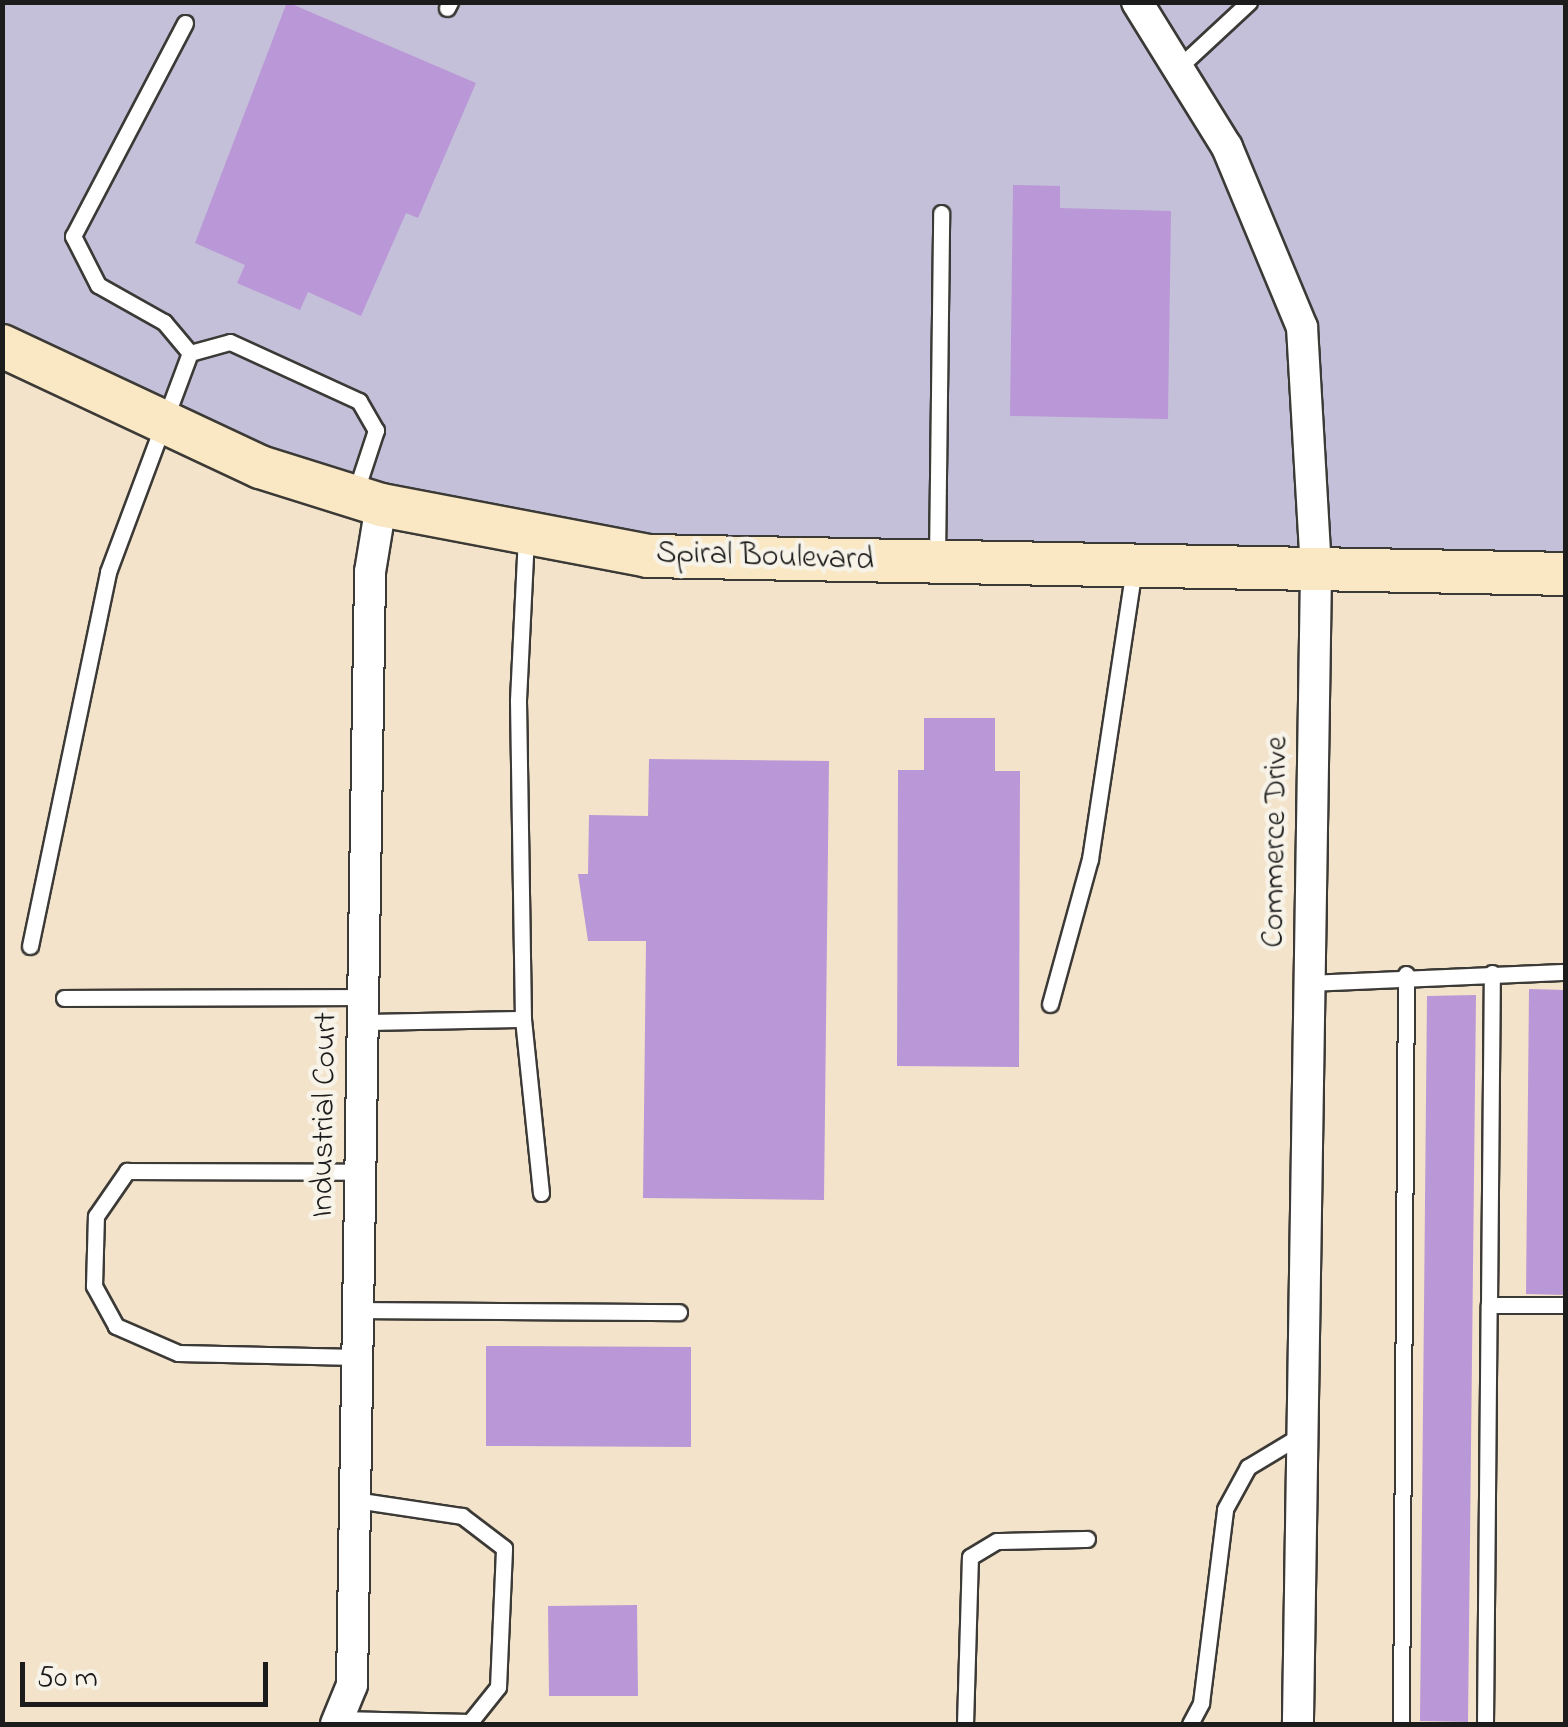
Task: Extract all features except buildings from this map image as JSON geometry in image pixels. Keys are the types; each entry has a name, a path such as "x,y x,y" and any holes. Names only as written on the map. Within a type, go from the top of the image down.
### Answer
{"street":[{"name":"Commerce Drive","path":"1136,2 1227,146 1302,328 1316,572 1298,1724"},
{"name":"Spiral Boulevard","path":"2,346 164,424 368,501 648,556 1566,574"},
{"name":"Industrial Court","path":"337,1722 352,1685 368,501"}],"lane":[{"path":"1178,68 1248,2"},
{"path":"185,23 73,236 80,266 98,285 164,322 190,353"},
{"path":"937,563 941,212"},
{"path":"190,353 230,342 359,400 376,430 368,501"},
{"path":"30,946 108,572 190,353"},
{"path":"527,532 518,701 523,1019 541,1193"},
{"path":"1050,1004 1090,858 1134,568"},
{"path":"1310,982 1406,974 1566,972"},
{"path":"1485,1724 1492,973"},
{"path":"1402,1724 1406,974"},
{"path":"64,998 523,1019"},
{"path":"357,1357 178,1353 116,1326 94,1286 96,1216 127,1172 360,1172"},
{"path":"1489,1305 1566,1305"},
{"path":"358,1310 679,1312"},
{"path":"1190,1724 1200,1702 1225,1509 1248,1467 1303,1434"},
{"path":"337,1722 470,1722 498,1687 504,1548 462,1516 355,1500"},
{"path":"965,1724 970,1557 997,1541 1087,1539"}],"shaded area":[{"path":"3,3 1565,3 1565,574 648,556 381,505 3,346"}]}
